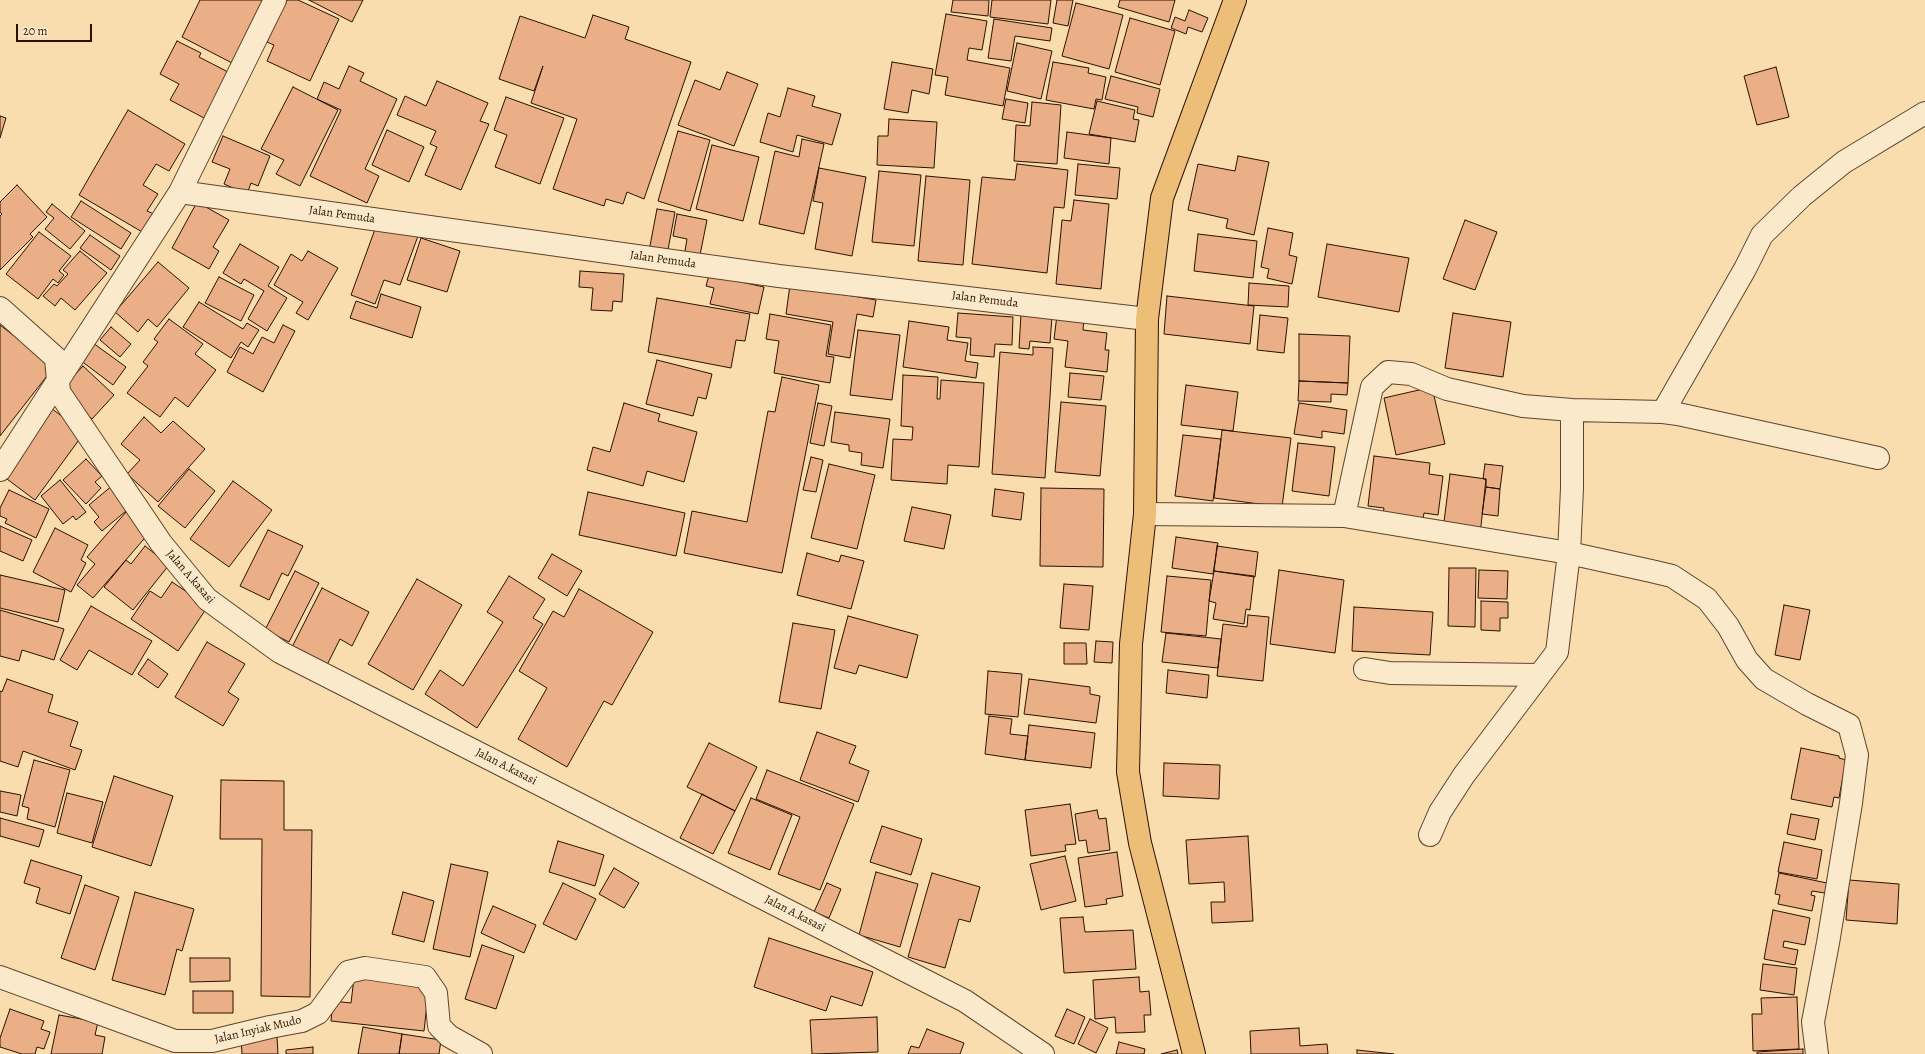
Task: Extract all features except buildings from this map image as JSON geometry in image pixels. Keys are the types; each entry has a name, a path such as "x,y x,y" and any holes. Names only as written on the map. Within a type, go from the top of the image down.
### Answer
{"main road":[{"path":"1194,1054 1140,843 1128,772 1131,644 1145,514 1147,319 1162,198 1235,0"}],"street":[{"path":"0,470 180,192 275,0"},
{"path":"1679,415 1762,235 1802,196 1844,162 1925,113"},
{"name":"Jalan Pemuda","path":"180,192 779,276 1147,319"},
{"name":"Jalan A.kasasi","path":"0,308 56,358 59,392 166,549 207,599 280,652 965,1001 1043,1054"},
{"path":"1344,516 1372,387 1388,372 1411,374 1447,389 1523,406 1679,415 1878,458"},
{"path":"1430,834 1440,812 1464,775 1557,652 1569,553 1572,488 1572,410"},
{"path":"1145,514 1344,516 1569,553 1662,573 1707,599 1728,626 1747,660 1764,679 1807,704 1849,725 1857,755 1852,802 1813,1022 1817,1054"},
{"path":"1365,669 1390,673 1539,675"},
{"name":"Jalan Inyiak Mudo","path":"0,977 174,1041 212,1041 302,1021 318,1013 348,972 365,968 425,977 436,993 439,1026 449,1036 481,1054"}]}
